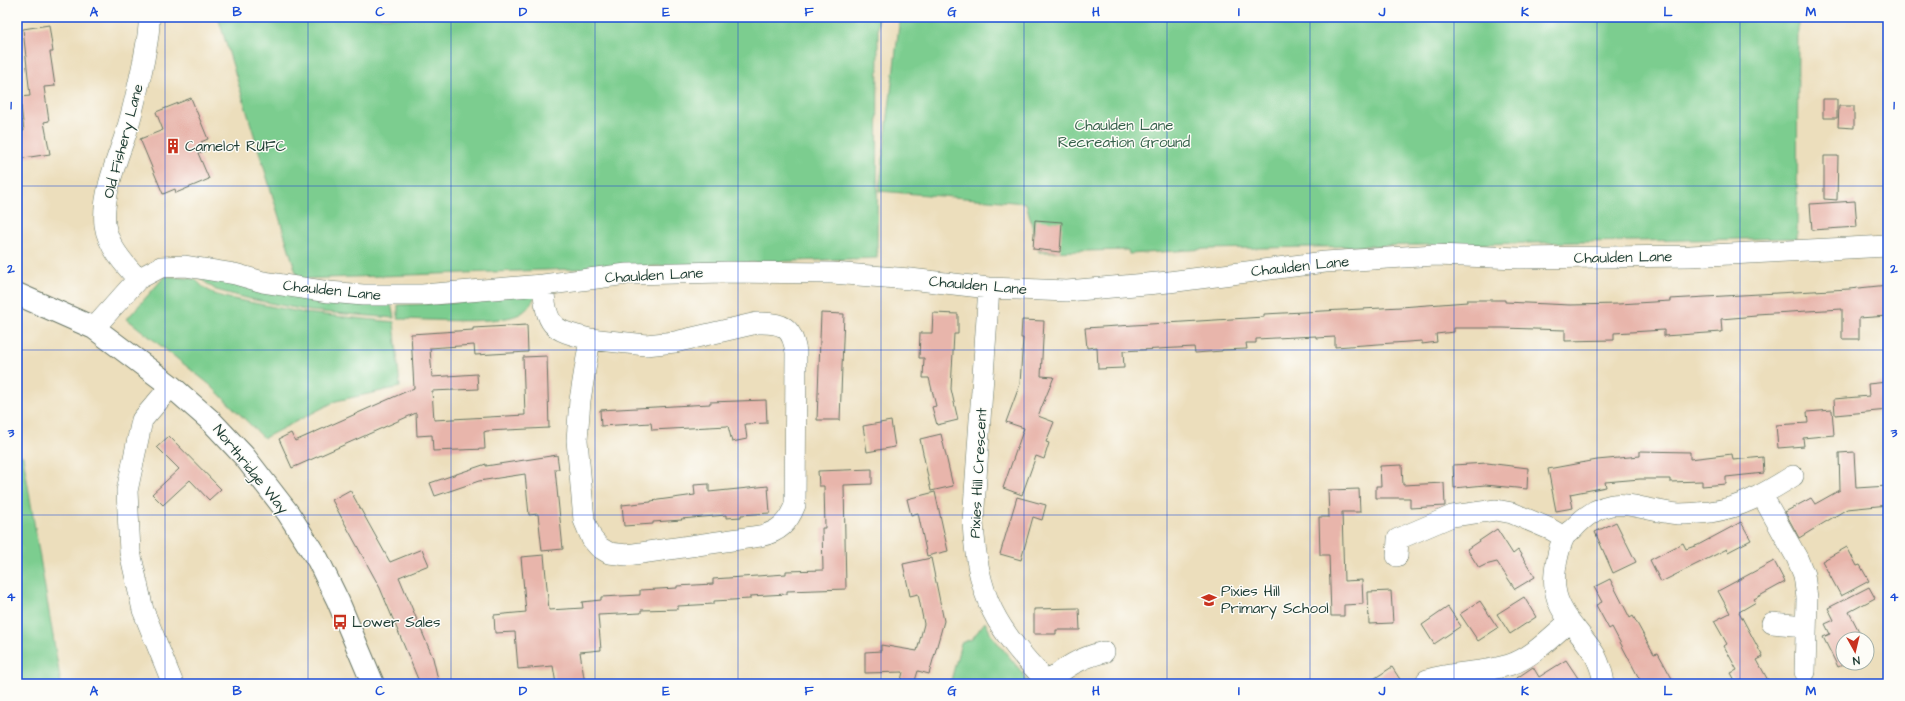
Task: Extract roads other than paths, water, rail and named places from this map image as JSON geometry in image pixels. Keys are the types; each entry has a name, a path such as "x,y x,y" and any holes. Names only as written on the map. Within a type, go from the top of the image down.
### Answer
{"street":[{"name":"Old Fishery Lane","path":"138,279 120,259 109,238 105,225 106,205 112,176 134,111 146,48 149,17"},
{"name":"Chaulden Lane","path":"94,328 138,279 161,267 185,266 235,274 263,282 363,296 422,295 543,285 627,274 727,272 832,273 910,279 989,288 1067,291 1169,282 1325,262 1435,255 1520,258 1690,256 1888,246"},
{"path":"543,285 545,307 548,319 556,328 568,334 590,339 646,345 675,342 757,323 771,323 783,326 790,332 796,352 795,505 790,517 781,528 772,533 760,536 627,555 610,553 592,540 584,520 577,440 580,400 590,339"},
{"name":"Pixies Hill Crescent","path":"989,288 973,522 974,550 988,603 1002,630 1047,684"},
{"name":"Northridge Way","path":"17,294 94,328 171,386 211,421 244,456 288,513 324,573 362,656 373,684"},
{"path":"171,386 142,420 127,491 130,552 143,610 173,684"},
{"path":"1604,684 1595,656 1569,622 1559,604 1555,588 1557,564 1564,537 1582,519 1595,510 1609,505 1625,504 1680,514 1710,512 1737,507 1762,495 1792,476"},
{"path":"1762,495 1797,558 1804,575 1807,598 1805,626 1805,672"},
{"path":"1397,556 1398,539 1452,516 1496,510 1512,513 1550,529 1564,537"},
{"path":"1427,684 1427,680 1442,676 1494,669 1511,664 1538,648 1569,622"},
{"path":"1772,622 1805,626"},
{"path":"1047,684 1071,664 1085,656 1104,652"}],"place":[{"name":"Camelot RUFC","path":"173,146"},
{"name":"Pixies Hill Primary School","path":"1209,600"},
{"name":"Lower Sales","path":"340,622"}],"park label":[{"name":"Chaulden Lane Recreation Ground","path":"1124,134"}]}
